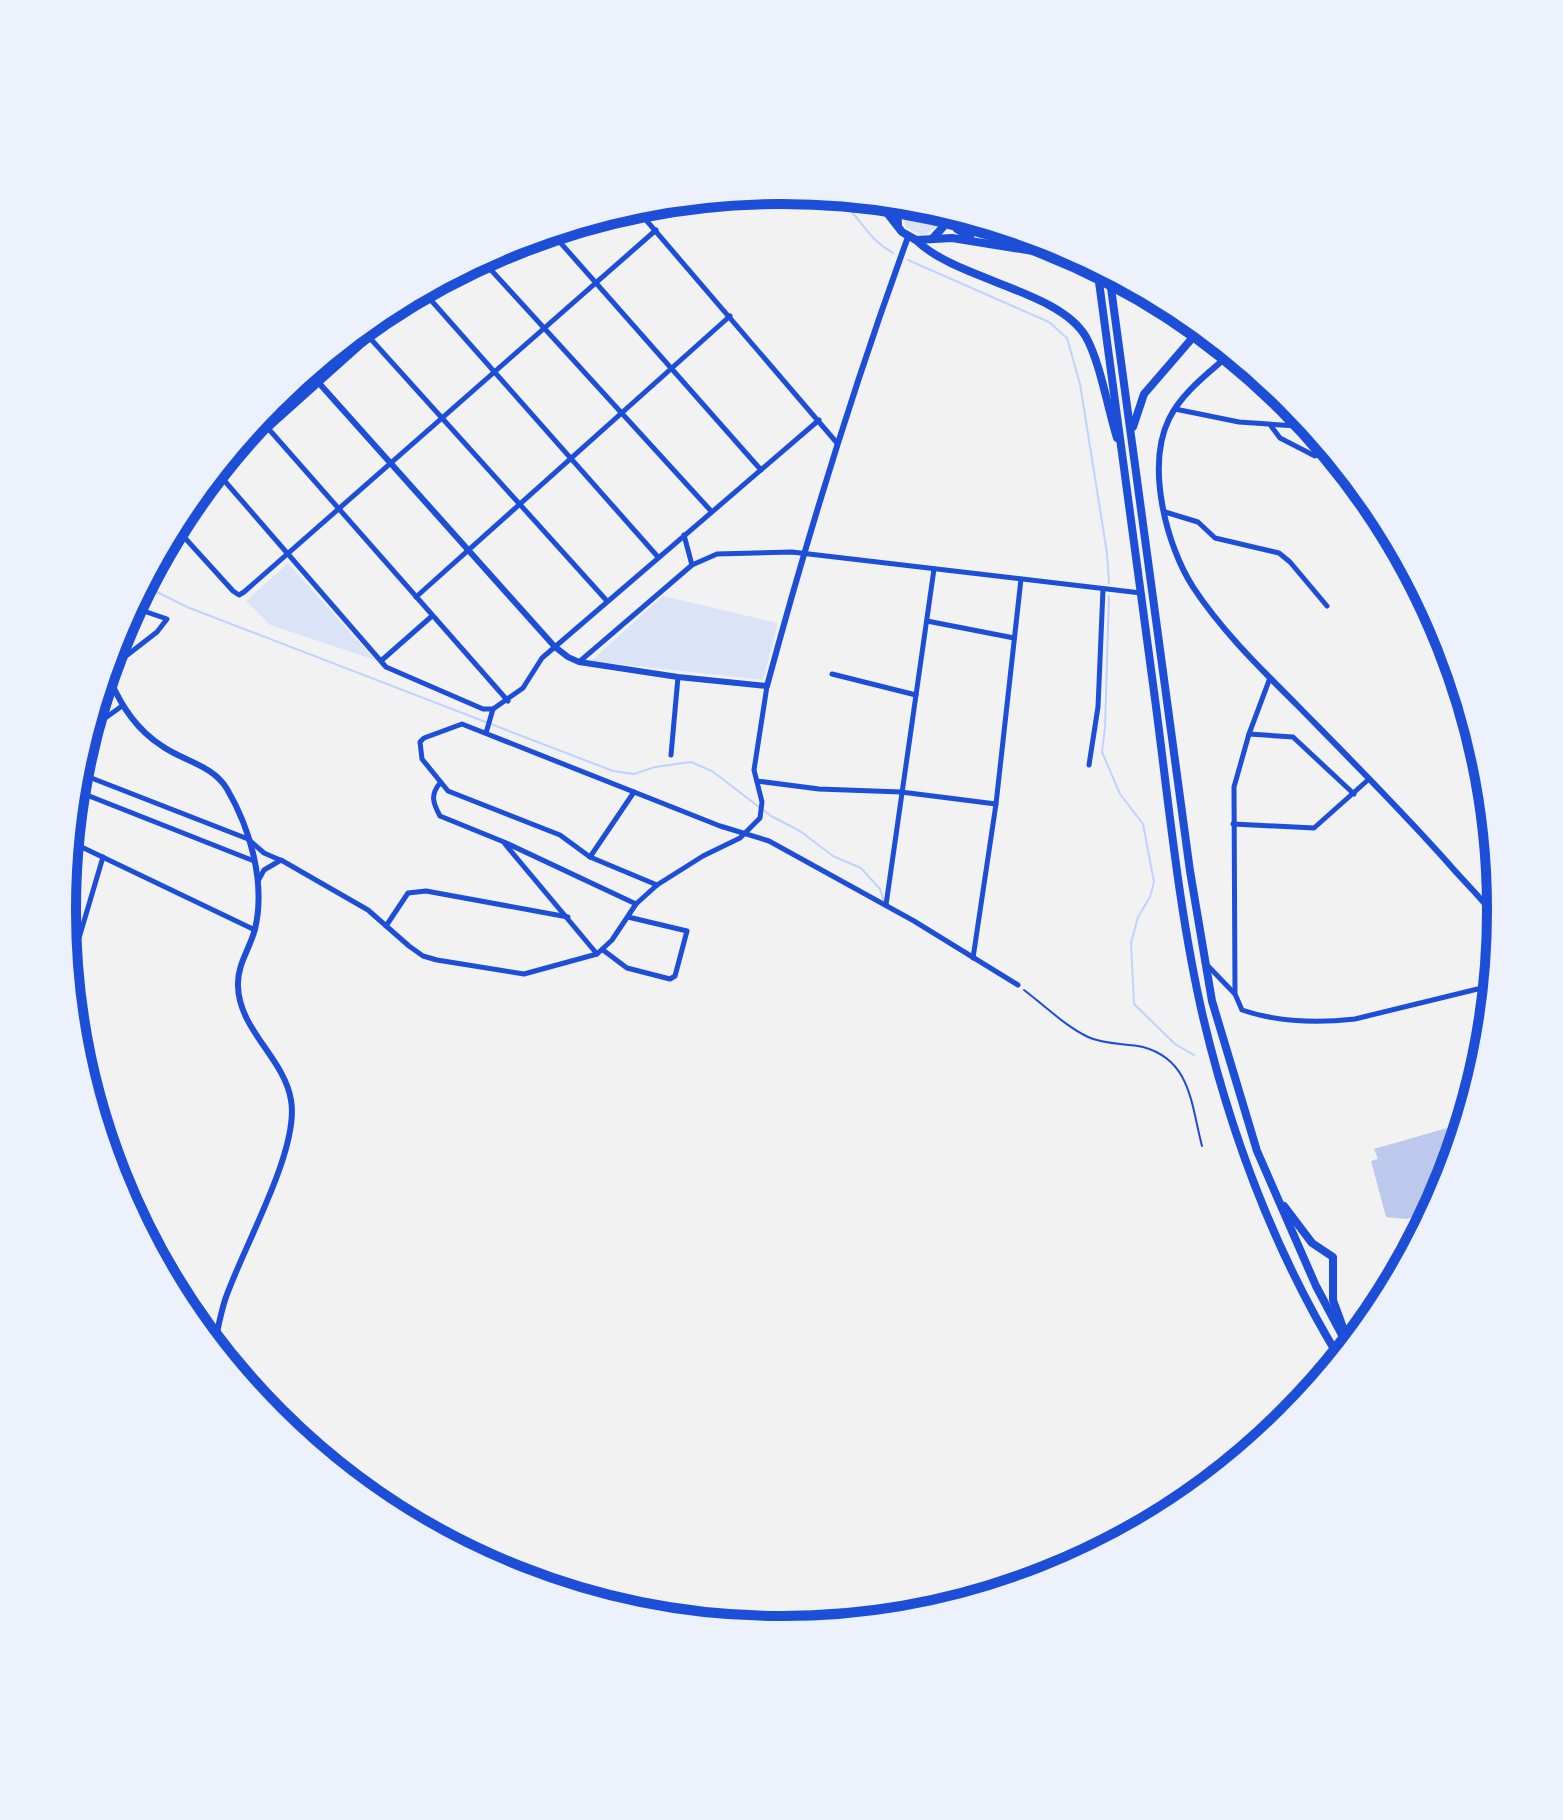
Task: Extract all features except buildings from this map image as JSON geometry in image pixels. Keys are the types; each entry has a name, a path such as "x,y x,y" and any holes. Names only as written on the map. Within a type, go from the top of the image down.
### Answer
{"main road":[{"path":"888,213 912,239 939,257 1054,308 1080,328 1090,346 1125,466"},
{"path":"897,215 898,225"},
{"path":"932,238 944,224"},
{"path":"956,227 982,242"},
{"path":"912,239 952,238 1030,250"},
{"path":"1099,280 1188,934 1211,1049 1243,1151 1267,1212 1305,1295 1334,1348"},
{"path":"1111,286 1204,962 1237,1090 1273,1192 1343,1337"},
{"path":"1133,448 1134,420 1144,394 1193,337"},
{"path":"263,433 364,342"},
{"path":"1273,1192 1312,1243 1333,1257 1333,1300 1344,1335"}],"street":[{"path":"645,218 837,443"},
{"path":"184,536 239,595 656,230"},
{"path":"89,777 248,839 264,853 368,910 423,956 461,966 524,974 600,952 636,904 657,885 745,833 760,818 762,802 754,770 767,686 837,443 865,357 912,239"},
{"path":"559,241 761,470"},
{"path":"489,268 711,511"},
{"path":"430,299 658,557"},
{"path":"416,597 730,316"},
{"path":"370,338 607,601"},
{"path":"1223,360 1175,409 1159,449 1158,468 1165,512 1176,552 1192,585 1210,611 1270,678 1438,852 1487,908"},
{"path":"318,382 555,647 568,657 579,662 678,677 767,686"},
{"path":"1175,409 1271,426 1295,427"},
{"path":"223,479 386,667 483,709 493,709 523,688 542,658 819,420"},
{"path":"1271,426 1280,438 1315,456 1320,454"},
{"path":"268,428 508,701"},
{"path":"1165,512 1198,522 1215,538 1279,553 1327,606"},
{"path":"684,534 692,565"},
{"path":"579,662 692,565 717,554 803,554 1141,593"},
{"path":"886,905 934,569"},
{"path":"973,958 996,804 1021,579"},
{"path":"1089,765 1098,707 1103,589"},
{"path":"123,659 157,632 167,619 143,611"},
{"path":"382,660 432,616"},
{"path":"927,621 1014,638"},
{"path":"832,674 916,695"},
{"path":"671,755 678,677"},
{"path":"1270,678 1234,787 1235,994 1242,1010 1257,1015 1337,1021 1482,988"},
{"path":"112,687 143,732 164,748 217,777 227,788 248,839 258,881 255,930 239,971 238,998 244,1015 285,1081 292,1116 283,1160 225,1299 217,1333"},
{"path":"102,720 122,706"},
{"path":"486,733 493,709"},
{"path":"657,885 590,857 560,835 448,791 422,759 420,742 462,724 720,826 769,841 886,905 1018,985"},
{"path":"1249,734 1293,737 1354,794"},
{"path":"1233,824 1314,828 1369,779"},
{"path":"757,781 819,789 901,792 996,804"},
{"path":"440,783 432,797 440,816 504,842 636,904"},
{"path":"590,857 634,792"},
{"path":"86,795 254,861"},
{"path":"504,842 600,952 627,968 670,979 675,976 687,931 628,917"},
{"path":"80,846 255,930"},
{"path":"77,943 103,857"},
{"path":"258,881 264,870 281,860"},
{"path":"386,926 408,893 426,891 568,917"},
{"path":"1204,962 1235,994"}],"path":[{"path":"1018,985 1091,1039 1141,1047 1175,1064 1186,1085 1202,1146"}],"shaded area":[{"path":"903,216 938,223 931,231 922,235 906,228"},
{"path":"288,563 375,660 270,625 246,601"},
{"path":"663,596 778,623 763,680 591,661"}],"waterway":[{"path":"848,208 875,239 893,253"},
{"path":"908,260 1049,322 1067,338 1080,384 1109,583"},
{"path":"153,590 187,607 613,771 634,774 655,767 691,762 712,771 771,816 800,831 833,856 861,868 880,889 884,901"},
{"path":"1109,596 1102,752 1120,794 1143,824 1154,882 1150,897 1138,917 1131,943 1134,1004 1175,1044 1194,1055"}]}
